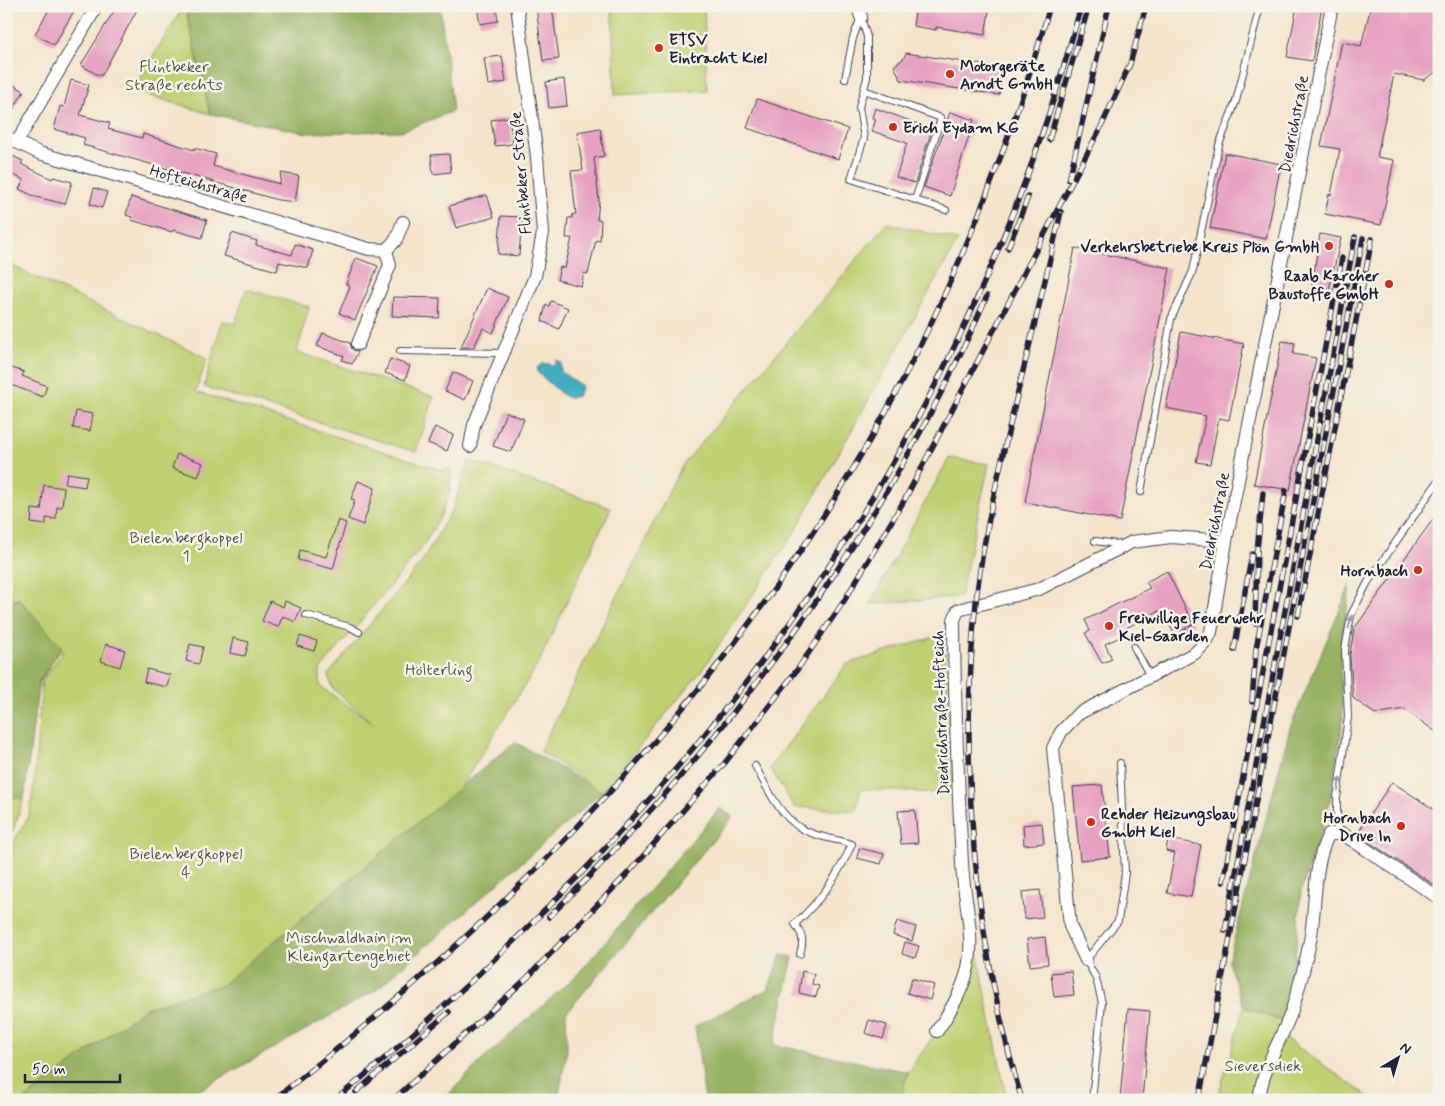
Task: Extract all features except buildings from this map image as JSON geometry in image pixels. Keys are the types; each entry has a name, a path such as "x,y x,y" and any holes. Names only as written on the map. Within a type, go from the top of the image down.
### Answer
{"street":[{"path":"11,140 97,6"},
{"name":"Flintbeker Straße","path":"470,446 474,425 534,276 543,233 538,165 517,6"},
{"name":"Diedrichstraße","path":"1086,960 1070,926 1053,748 1061,732 1078,714 1195,653 1206,642 1212,632 1226,541 1332,6"},
{"name":"Hofteichstraße","path":"11,140 39,152 360,247 386,250"},
{"path":"358,344 390,265 386,250 396,240 403,222"},
{"name":"Diedrichstraße-Hofteich","path":"937,1031 964,979 969,962 970,944 962,865 960,794 955,745 954,620 958,610 1039,589 1132,542 1171,537 1226,541"},
{"path":"1259,1100 1264,1077 1292,1010 1308,944 1314,893 1324,842 1329,834 1337,832 1343,834 1439,898"}],"lane":[{"path":"1141,492 1171,319 1193,271 1219,145 1236,101 1260,6"},
{"path":"846,79 859,12"},
{"path":"859,12 867,37 867,78 859,107 864,138 851,179 946,210"},
{"path":"864,90 941,118 915,200"},
{"path":"400,351 503,353"},
{"path":"1337,832 1337,798 1348,717 1345,650 1351,615 1368,582 1439,480"},
{"path":"1095,541 1126,545"},
{"path":"306,615 350,627 359,632"},
{"path":"1134,647 1150,676"},
{"path":"1092,1100 1102,1003 1096,978 1086,960 1118,921 1125,873 1120,763"},
{"path":"755,766 781,810 794,825 810,833 852,844 841,870 826,892 795,924 801,932 803,942 800,954"}],"green space":[{"name":"Flintbeker Straße rechts","path":"184,6 210,114 151,96 136,84"},
{"path":"185,6 440,6 453,111 402,131 307,133 210,114"},
{"name":"ETSV Eintracht Kiel","path":"612,6 704,6 707,90 615,95"},
{"path":"887,223 958,240 793,535 702,670 602,792 540,751 682,466"},
{"path":"6,263 207,358 196,392 442,470 451,469 450,491 441,515 423,546 320,670 320,686 374,724 333,689 328,675 422,562 453,508 469,460 611,508 538,664 456,795 167,1100 6,1100 6,850 11,846 29,816 34,784 42,680 63,652 60,650 37,686 24,798 13,830 6,838 6,603 15,600 12,597 6,599"},
{"path":"246,289 309,307 297,352 434,397 416,452 204,387 222,321 235,324"},
{"path":"949,458 989,464 960,597 870,604"},
{"path":"1350,585 1340,662 1343,722 1328,811 1301,891 1289,1024 1244,1007 1228,962 1290,728"},
{"path":"19,599 62,647 39,681 24,798 6,798 6,603"},
{"path":"944,634 954,794 861,789 856,811 794,807 770,768 847,664"},
{"name":"Mischwaldhain im Kleingartengebiet","path":"515,742 602,792 376,990 182,1100 24,1100 145,1008 222,985"},
{"path":"720,808 733,817 566,1013 567,1050 558,1100 443,1100 478,1064 578,974"},
{"path":"977,950 1007,1100 900,1100 908,1072 940,1027"},
{"path":"781,955 793,957 774,1045 908,1072 900,1100 705,1100 695,1026 768,989"},
{"name":"Sieversdiek","path":"1244,1007 1289,1024 1285,1038 1373,1100 1217,1100"}],"water":[{"path":"556,360 561,362 561,372 582,386 578,396 569,398 564,396 538,373 537,368 539,366 550,364 555,366"}],"railway":[{"path":"273,1100 353,1036 431,968 507,898 579,825 649,749 714,669 776,587 833,501 868,443 901,384 931,323 985,199 1009,135 1050,6"},
{"path":"335,1100 465,987 586,868 697,744 797,613 886,474 964,327 1029,171 1081,6"},
{"path":"1049,140 1089,6"},
{"path":"1069,180 1109,6"},
{"path":"393,1100 528,977 629,872 724,764 797,670 844,601 905,499 1101,127 1130,64 1146,6"},
{"path":"1008,248 1028,197"},
{"path":"1022,1100 1005,1038 981,912 970,784 971,656 977,592 990,512 1061,212"},
{"path":"1225,931 1355,237"},
{"path":"1199,1100 1363,238"},
{"path":"1298,616 1372,239"},
{"path":"1223,882 1342,258"},
{"path":"549,917 616,849 679,777 740,704 798,627 851,548 901,467 946,383 987,296"},
{"path":"1252,702 1256,649 1286,490"},
{"path":"1255,623 1257,550 1263,493"},
{"path":"1234,650 1252,554"},
{"path":"356,1092 449,1012"}],"place":[{"name":"ETSV Eintracht Kiel","path":"659,48"},
{"name":"Motorgeräte Arndt GmbH","path":"950,74"},
{"name":"Erich Eydam KG","path":"893,127"},
{"name":"Verkehrsbetriebe Kreis Plön GmbH","path":"1329,246"},
{"name":"Raab Karcher Baustoffe GmbH","path":"1389,284"},
{"name":"Hornbach","path":"1418,570"},
{"name":"Freiwillige Feuerwehr Kiel-Gaarden","path":"1109,626"},
{"name":"Rehder Heizungsbau GmbH Kiel","path":"1091,822"},
{"name":"Hornbach Drive In","path":"1401,826"}],"park label":[{"name":"Bielenbergkoppel 1","path":"186,546"},
{"name":"Hölterling","path":"439,669"},
{"name":"Bielenbergkoppel 4","path":"186,862"}]}
